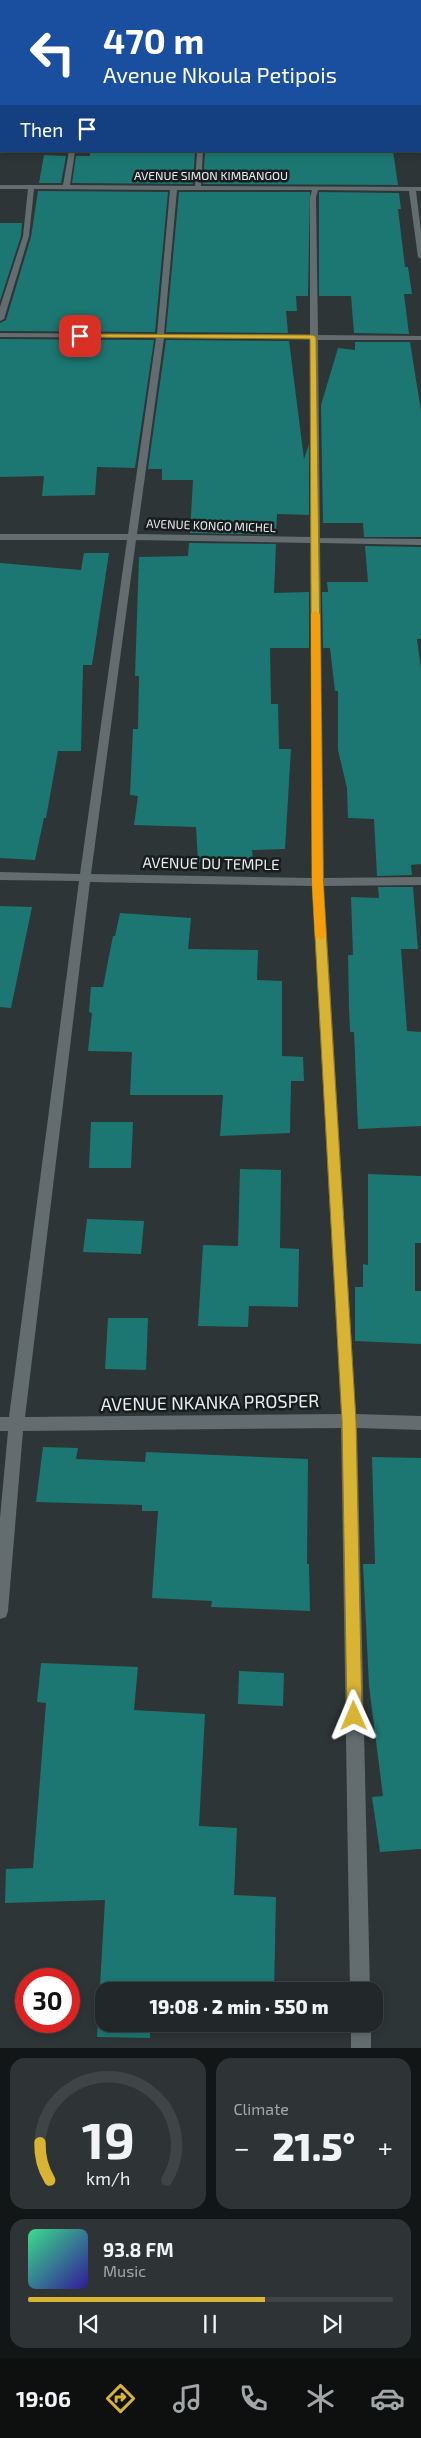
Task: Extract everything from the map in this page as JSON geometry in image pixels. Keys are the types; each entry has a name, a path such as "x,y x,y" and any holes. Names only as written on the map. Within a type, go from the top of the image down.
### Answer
{"street":[{"path":"66,187 72,152"},
{"path":"198,187 200,152"},
{"name":"AVENUE SIMON KIMBANGOU","path":"0,187 421,189"},
{"path":"0,319 26,236 31,187"},
{"path":"0,1611 16,1425 84,876 160,337 174,187"},
{"path":"316,188 313,197 313,337 318,882 349,1421 360,1982"},
{"path":"412,189 421,257"},
{"path":"0,335 421,338"},
{"name":"AVENUE KONGO MICHEL","path":"0,537 133,537 315,542 421,542"},
{"name":"AVENUE DU TEMPLE","path":"0,876 84,876 318,882 421,881"},
{"name":"AVENUE NKANKA PROSPER","path":"0,1424 349,1421 421,1424"},
{"path":"361,2032 361,2048"}],"building":[{"path":"90,152 195,152 193,184 72,183 76,156 90,156"},
{"path":"205,152 393,152 398,185 203,184"},
{"path":"44,155 66,156 61,183 39,183"},
{"path":"38,191 168,192 155,332 0,331 0,323 6,320 31,237"},
{"path":"179,192 310,192 308,296 296,296 297,311 286,311 288,333 166,332"},
{"path":"319,192 399,193 401,209 398,209 405,267 408,267 412,294 404,294 409,334 354,333 351,296 319,296"},
{"path":"0,223 22,223 21,236 0,301"},
{"path":"0,339 154,340 135,468 97,467 95,495 42,496 44,476 0,477"},
{"path":"166,340 289,341 304,459 309,444 309,515 277,514 276,535 190,533 193,480 162,480 162,469 148,469"},
{"path":"355,342 410,342 421,411 421,537 364,537 363,523 323,523 321,405 338,348 355,350"},
{"path":"189,543 276,544 274,593 309,592 309,648 270,648 271,704 278,704 279,749 291,749 285,849 252,850 253,860 198,862 196,827 134,825 138,796 130,795 133,729 138,729 139,676 135,676 139,557 188,556"},
{"path":"365,546 421,547 421,639 417,639 421,669 421,864 411,865 412,875 377,876 374,819 348,818 347,788 338,750 338,691 335,691 330,648 323,648 322,592 328,592 327,582 368,582"},
{"path":"84,553 109,553 92,665 83,665 81,751 58,751 46,818 44,818 35,860 0,858 0,563 81,570"},
{"path":"378,887 413,887 418,949 401,949 407,1031 421,1032 421,1126 358,1129 354,1032 350,1032 349,1007 348,955 353,955 351,897 379,898"},
{"path":"0,906 32,907 11,1008 0,1007"},
{"path":"120,913 191,918 188,949 258,950 257,980 282,981 282,1056 303,1057 304,1081 291,1081 290,1133 220,1136 223,1095 130,1095 132,1052 88,1051 92,1013 89,1012 91,987 103,987 113,936 115,936"},
{"path":"91,1122 133,1122 131,1168 89,1168"},
{"path":"240,1169 281,1170 280,1248 299,1249 298,1307 249,1306 248,1327 198,1326 203,1245 238,1246"},
{"path":"368,1174 421,1176 421,1243 415,1243 415,1291 421,1291 421,1344 355,1341 355,1287 363,1287 363,1264 368,1265"},
{"path":"87,1219 144,1221 141,1254 83,1252"},
{"path":"108,1318 148,1318 146,1370 105,1369"},
{"path":"43,1447 78,1448 76,1459 145,1462 146,1452 308,1459 307,1564 309,1564 310,1611 211,1607 212,1601 152,1598 158,1511 142,1511 142,1505 36,1502"},
{"path":"372,1457 421,1458 421,1849 380,1852 372,1797 383,1796 369,1686 363,1564 375,1564"},
{"path":"41,1663 138,1667 134,1710 205,1714 199,1826 237,1828 234,1895 276,1897 274,1982 100,1982 105,1900 5,1903 6,1869 33,1868 46,1703 37,1702"},
{"path":"239,1671 284,1673 283,1706 238,1704"},
{"path":"97,2032 150,2032 150,2038 97,2037"}],"slow traffic":[{"path":"315,614 318,882 321,936"}],"route":[{"path":"80,336 313,337 318,882 349,1421 354,1716"}]}
